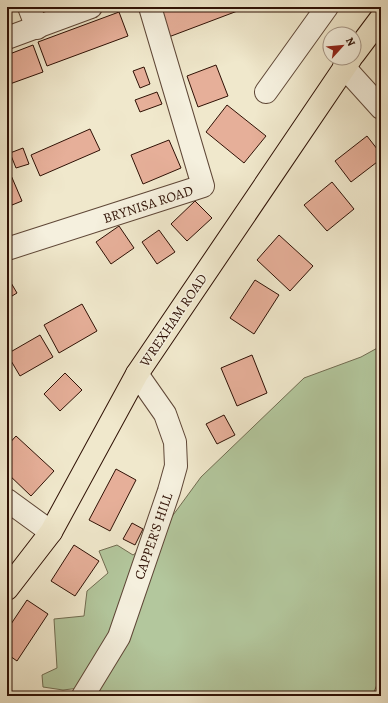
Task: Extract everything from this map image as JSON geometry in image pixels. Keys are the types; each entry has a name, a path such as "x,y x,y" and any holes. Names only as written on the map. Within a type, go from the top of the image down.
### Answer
{"main road":[{"name":"WREXHAM ROAD","path":"362,43 381,18"},
{"name":"WREXHAM ROAD","path":"7,589 51,532 137,374 345,66"}],"street":[{"path":"29,7 37,28"},
{"path":"7,38 91,7"},
{"name":"BRYNISA ROAD","path":"7,249 203,186 150,7"},
{"path":"266,92 327,7"},
{"path":"353,66 381,108"},
{"name":"CAPPER'S HILL","path":"83,696 119,637 169,491 176,466 175,442 165,414 137,374"},
{"path":"7,500 51,532"}],"green space":[{"path":"381,346 381,676 372,696 92,696 96,686 63,690 43,687 42,675 57,668 54,619 84,616 87,591 108,573 99,551 117,545 133,555 157,537 201,477 304,378 361,357"}],"building":[{"path":"162,7 248,7 166,38 156,9"},
{"path":"119,12 128,36 47,66 38,42"},
{"path":"33,45 43,72 7,85 7,55"},
{"path":"216,65 228,96 198,107 187,76"},
{"path":"144,67 150,84 140,88 133,71"},
{"path":"157,92 162,104 140,112 135,100"},
{"path":"227,105 266,136 244,163 206,132"},
{"path":"90,129 100,150 40,176 31,155"},
{"path":"367,136 381,154 381,159 351,182 335,161"},
{"path":"169,140 181,168 143,184 131,155"},
{"path":"23,148 29,164 16,168 10,153"},
{"path":"7,166 22,201 7,207"},
{"path":"332,182 354,209 327,231 304,205"},
{"path":"195,201 212,218 187,241 171,224"},
{"path":"119,226 134,248 111,264 96,242"},
{"path":"159,230 175,252 157,264 142,242"},
{"path":"279,235 313,266 290,291 257,260"},
{"path":"7,276 17,293 7,299"},
{"path":"255,280 279,295 254,334 230,318"},
{"path":"82,304 97,331 59,353 44,325"},
{"path":"40,335 53,357 20,376 7,354"},
{"path":"252,355 267,393 237,406 221,368"},
{"path":"65,373 82,390 60,411 44,394"},
{"path":"224,415 235,435 217,444 206,424"},
{"path":"16,436 54,471 31,496 7,473 7,446"},
{"path":"116,469 136,480 110,531 89,520"},
{"path":"132,523 143,529 135,545 123,539"},
{"path":"74,545 99,561 75,596 51,581"},
{"path":"27,600 48,614 17,661 7,654 7,630"}]}
